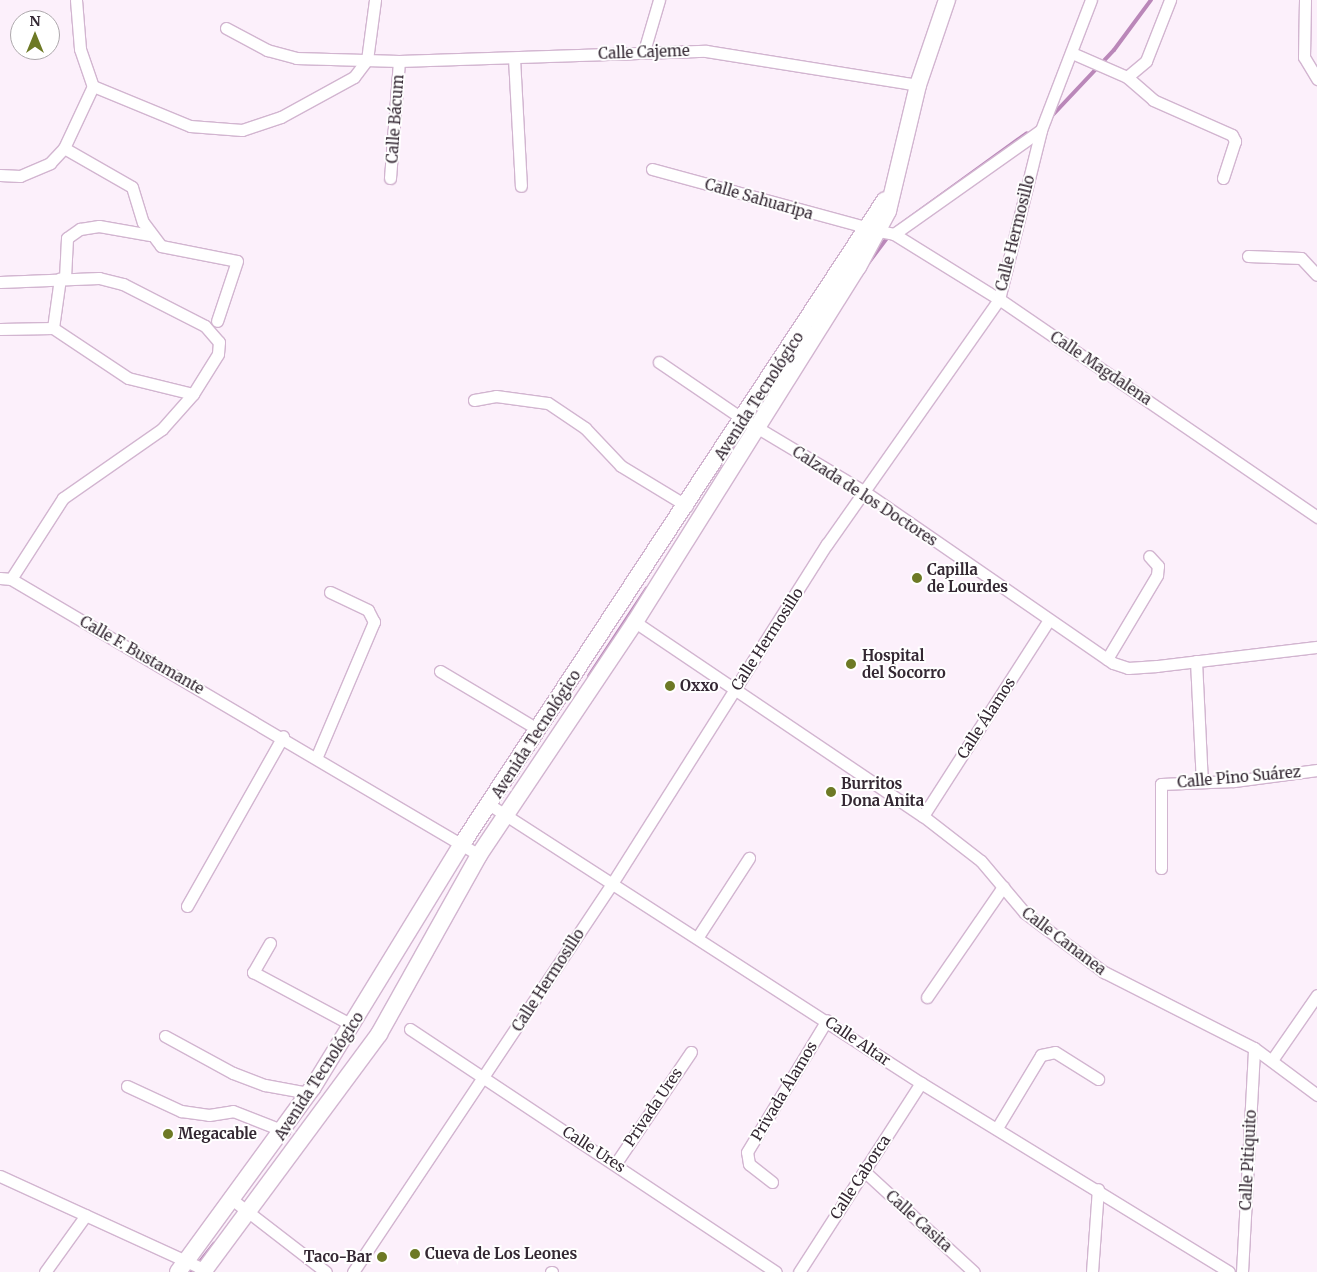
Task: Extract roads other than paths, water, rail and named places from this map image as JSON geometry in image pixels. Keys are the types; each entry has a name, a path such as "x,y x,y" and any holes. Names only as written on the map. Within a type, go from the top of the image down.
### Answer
{"main road":[{"name":"Avenida Tecnológico","path":"204,1271 379,1034 479,854 635,622 749,423 874,235 889,192 918,85 947,0"},
{"name":"Avenida Tecnológico","path":"182,1267 234,1201 309,1093 462,844 490,805 687,506 749,423"}],"street":[{"path":"0,175 36,172 64,148 93,86 80,49 76,0"},
{"path":"93,86 190,126 242,130 305,106 354,77 367,60 376,0"},
{"path":"644,51 659,0"},
{"name":"Calle Hermosillo","path":"353,1272 613,882 734,689 865,492 999,299 1041,130 1091,0"},
{"path":"1127,77 1146,61 1170,0"},
{"path":"1304,0 1304,57 1317,79"},
{"name":"Calle Cajeme","path":"226,28 278,55 399,61 514,58 644,51 706,51 918,85"},
{"path":"1072,53 1127,77 1144,96 1232,134 1235,141 1223,178"},
{"path":"514,58 521,186"},
{"name":"Calle Bácum","path":"390,178 399,61"},
{"path":"874,235 1041,130"},
{"path":"64,148 132,187 150,234 161,246 237,261 217,321"},
{"name":"Calle Sahuaripa","path":"652,169 874,235"},
{"path":"53,328 63,278 67,238 80,229 99,226 150,234"},
{"name":"Calle Magdalena","path":"874,235 999,299 1317,517"},
{"path":"1248,256 1301,258 1317,275"},
{"path":"0,282 63,278 123,284 205,326 219,342 218,354 193,394 140,449 89,477 63,498 6,579"},
{"path":"0,329 53,328 128,378 193,394"},
{"name":"Calzada de los Doctores","path":"659,362 749,423 865,492 1107,659 1128,668 1196,662 1317,647"},
{"path":"474,400 496,396 548,403 585,428 621,466 687,506"},
{"path":"1107,659 1157,575 1158,566 1149,556"},
{"name":"Calle F. Bustamante","path":"6,579 283,736 479,854"},
{"path":"316,756 374,622 368,610 330,592"},
{"name":"Calle Álamos","path":"923,816 1049,620"},
{"name":"Calle Cananea","path":"635,622 923,816 981,861 1026,914 1104,972 1254,1048 1317,1095"},
{"path":"1196,662 1202,782"},
{"path":"440,671 539,730"},
{"path":"187,906 283,736"},
{"name":"Calle Pino Suárez","path":"1161,868 1161,784 1202,782 1317,770"},
{"name":"Calle Altar","path":"490,805 699,936 921,1082 1098,1189 1229,1272"},
{"path":"699,936 749,858"},
{"path":"927,997 1002,888"},
{"path":"270,943 253,972 352,1025"},
{"path":"1272,1060 1317,994"},
{"name":"Privada Álamos","path":"772,1182 749,1164 747,1152 827,1020"},
{"name":"Calle Ures","path":"410,1028 616,1163 776,1272"},
{"path":"165,1036 249,1079 309,1093"},
{"name":"Calle Pitiquito","path":"1242,1272 1254,1048"},
{"name":"Privada Ures","path":"616,1163 691,1052"},
{"path":"997,1128 1041,1054 1054,1052 1098,1078"},
{"name":"Calle Caborca","path":"799,1272 921,1082"},
{"path":"127,1086 181,1111 209,1115 233,1111 284,1130"},
{"name":"Calle Casita","path":"864,1171 974,1272"},
{"path":"0,1176 86,1215 182,1267 204,1271"},
{"path":"1092,1272 1098,1189"},
{"path":"234,1201 326,1272"},
{"path":"45,1272 86,1215"}],"waterway":[{"path":"1048,120 1114,50 1151,0"},
{"path":"893,230 1027,133"},
{"path":"869,262 889,235"},
{"path":"589,676 647,588"},
{"path":"192,1272 214,1244"}],"place":[{"name":"Capilla de Lourdes","path":"917,578"},
{"name":"Hospital del Socorro","path":"851,664"},
{"name":"Oxxo","path":"670,686"},
{"name":"Burritos Dona Anita","path":"831,792"},
{"name":"Megacable","path":"168,1134"},
{"name":"Cueva de Los Leones","path":"415,1254"},
{"name":"Taco-Bar","path":"382,1257"}]}
